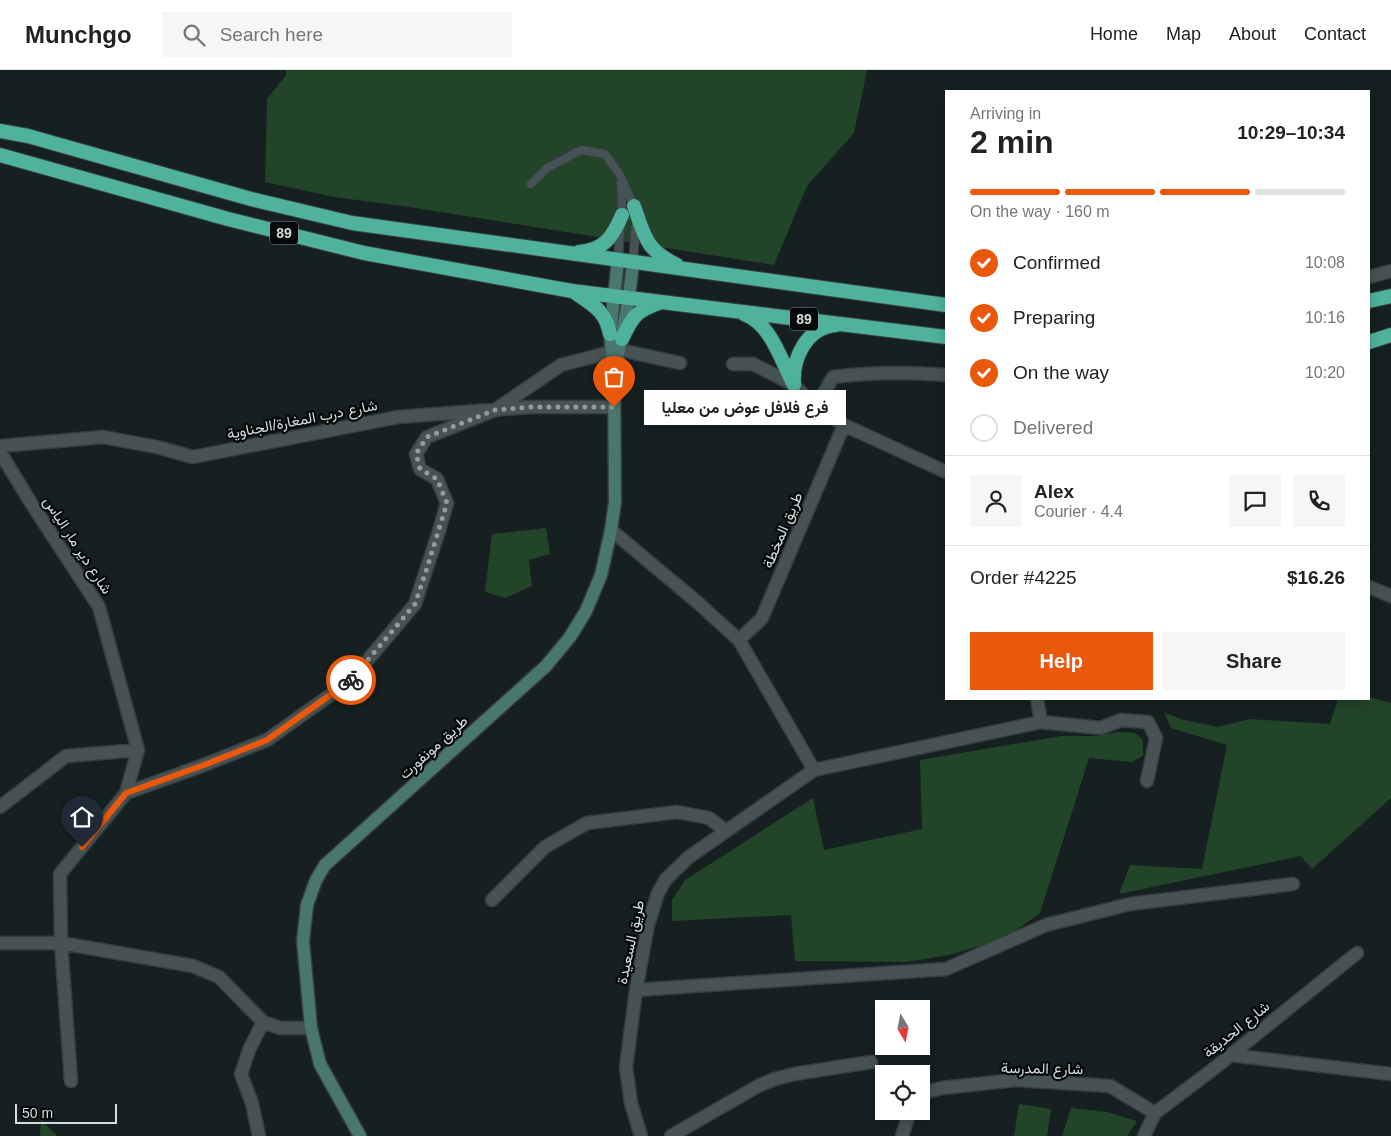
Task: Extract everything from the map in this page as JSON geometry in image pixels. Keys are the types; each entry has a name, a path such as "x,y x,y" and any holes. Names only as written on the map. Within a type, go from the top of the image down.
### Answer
{"highway":[{"name":"89","path":"0,131 28,136 250,199 352,223 945,305"},
{"name":"89","path":"0,155 228,219 364,253 572,291 724,308 945,337"},
{"path":"634,206 648,244 661,258 689,270"},
{"path":"568,252 584,251 598,247 613,235 622,215"},
{"path":"572,291 601,312 608,322 616,344"},
{"path":"1370,302 1391,296"},
{"path":"616,344 634,315 643,309 662,302"},
{"path":"724,308 754,318 760,323 770,335 794,385"},
{"path":"794,385 793,371 798,353 808,338 828,326 850,324"},
{"path":"1370,342 1391,335"}],"main road":[{"name":"طريق مونفورت","path":"618,260 622,296"},
{"name":"طريق مونفورت","path":"360,1136 320,1064 311,1028 303,941 307,905 316,880 326,865 546,666 570,636 586,611 601,575 615,502 614,375 616,344 622,296 633,262"}],"street":[{"path":"1370,277 1391,271"},
{"path":"126,793 267,740 350,681 415,604 439,531 447,503 437,479 420,469 416,454 427,437 495,410 561,365 616,344 680,363"},
{"path":"733,364 753,364 794,385 816,407 844,425 945,472"},
{"path":"816,407 833,377 904,372 945,375"},
{"name":"شارع درب المغارة/الجناوية","path":"0,446 103,437 193,456 398,417 531,407 614,407"},
{"name":"طريق المخطة","path":"739,640 762,618 844,425"},
{"name":"شارع دير مار الياس","path":"0,452 99,607 138,750"},
{"path":"611,530 739,640 814,770"},
{"path":"1370,587 1391,596"},
{"path":"1037,700 1041,722"},
{"name":"طريق السعيدة","path":"641,1136 631,1103 626,1067 636,990 648,925 658,893 666,879 689,857 726,831 814,770 1041,722 1101,728 1121,720 1148,722 1156,738 1147,781"},
{"path":"0,806 66,756 138,750 126,793 60,874 61,942 71,1082"},
{"path":"492,900 546,847 587,823 677,812 710,818 726,831"},
{"path":"636,990 946,969 1046,925 1130,904 1293,884"},
{"path":"0,943 61,942 193,966 219,977 263,1022 280,1028 311,1028"},
{"name":"شارع الحديقة","path":"1144,1136 1155,1113 1357,953"},
{"path":"259,1136 252,1103 241,1074 249,1050 263,1022"},
{"path":"1230,1055 1391,1074"},
{"path":"671,1136 758,1086 775,1079 794,1074 871,1062"},
{"name":"شارع المدرسة","path":"930,1091 1016,1080 1110,1086 1155,1113"},
{"path":"902,1136 907,1120"}],"lane":[{"path":"531,184 547,168 581,150 605,154 621,178 634,206 636,223 633,262"},
{"path":"618,260 622,215 621,178"}],"green space":[{"path":"286,70 867,70 854,133 807,186 774,265 409,207 334,197 265,182 267,99 286,75"},
{"path":"546,528 550,554 529,560 532,586 505,598 485,592 492,534"},
{"path":"1370,697 1391,703 1391,798 1312,869 1301,856 1119,894 1130,865 1202,869 1227,745 1171,728 1164,712 1180,719 1218,727 1250,719 1330,724 1338,700 1370,700"},
{"path":"1118,732 1135,733 1143,740 1143,756 1132,762 1089,758 1040,913 1004,939 949,955 906,962 795,961 791,915 672,921 672,900 685,880 813,798 824,850 922,829 920,760 1061,736 1096,736"},
{"path":"1019,1104 1051,1109 1047,1136 1014,1136"},
{"path":"1071,1108 1107,1112 1137,1121 1127,1136 1062,1136"},
{"path":"41,1119 57,1136 40,1136"}],"way so far":[{"path":"351,680 415,604 439,531 447,503 437,479 420,469 416,454 427,437 495,410 531,407 614,407"}],"place":[{"name":"فرع فلافل عوض من معليا","path":"614,407"}],"route":[{"path":"82,847 126,793 267,740 351,680"}]}
